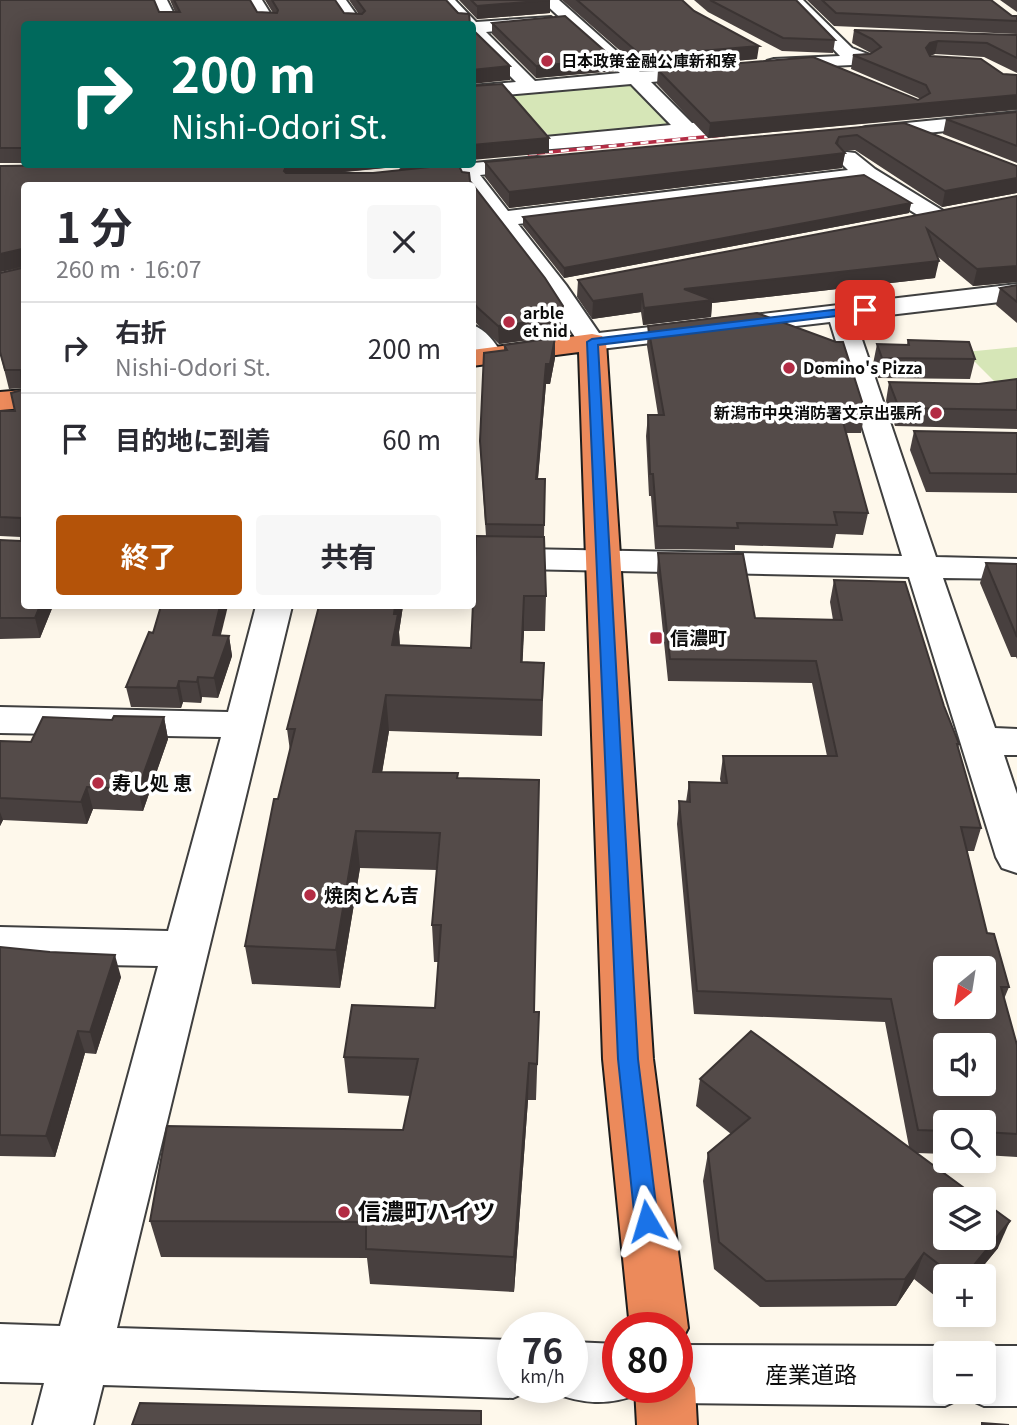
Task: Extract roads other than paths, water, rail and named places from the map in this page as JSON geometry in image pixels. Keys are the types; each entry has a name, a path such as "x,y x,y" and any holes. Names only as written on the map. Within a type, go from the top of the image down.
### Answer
{"highway":[{"path":"481,356 592,342 628,1059 657,1312"},
{"path":"0,401 21,399"},
{"path":"666,1403 667,1425"}],"street":[{"path":"159,0 170,21"},
{"path":"254,0 267,21"},
{"path":"338,0 353,21"},
{"path":"446,0 466,21"},
{"path":"550,0 635,77 689,132"},
{"path":"762,60 873,61 846,52 794,0"},
{"path":"476,27 568,19"},
{"path":"476,31 531,87"},
{"path":"826,34 853,35"},
{"path":"814,62 852,79"},
{"path":"476,92 732,69"},
{"path":"937,217 867,174 836,138 1017,118"},
{"path":"898,130 946,144"},
{"path":"476,160 689,132 768,132 476,160"},
{"path":"386,177 430,168"},
{"path":"469,168 501,219 566,288 592,342 1017,292"},
{"path":"501,219 867,174"},
{"path":"910,222 964,212"},
{"path":"840,313 879,389 895,438 924,567 998,741 1017,857"},
{"path":"476,558 1017,569"},
{"path":"63,1425 273,609"},
{"path":"0,720 244,725"},
{"path":"0,945 185,949"},
{"path":"0,1353 497,1369"},
{"name":"産業道路","path":"693,1374 933,1376"},
{"path":"996,1376 1017,1376"}],"railway":[{"path":"529,154 724,135"}],"place":[{"name":"日本政策金融公庫新和寮","path":"547,61"},
{"name":"arble et nid","path":"509,322"},
{"name":"Domino's Pizza","path":"789,368"},
{"name":"新潟市中央消防署文京出張所","path":"936,413"},
{"name":"信濃町","path":"656,638"},
{"name":"寿し処 恵","path":"98,783"},
{"name":"焼肉とん吉","path":"310,895"},
{"name":"信濃町ハイツ","path":"344,1212"}]}
